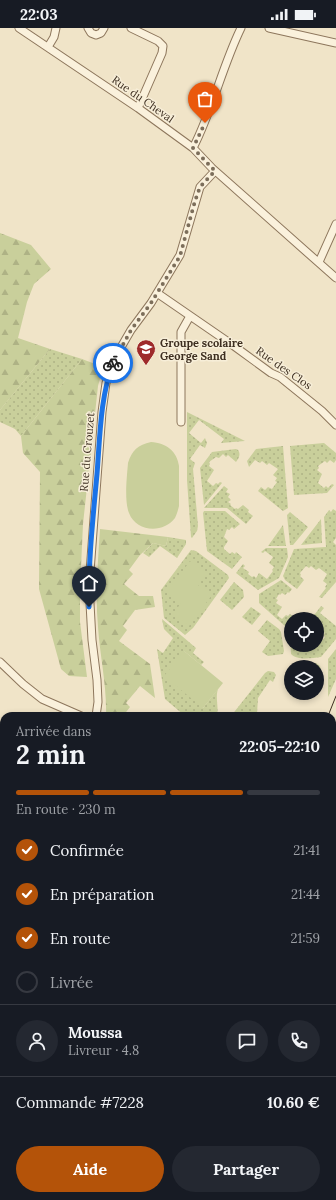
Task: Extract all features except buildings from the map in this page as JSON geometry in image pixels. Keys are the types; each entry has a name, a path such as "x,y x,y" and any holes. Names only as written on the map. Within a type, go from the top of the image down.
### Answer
{"street":[{"name":"Rue du Cheval","path":"19,28 138,108 193,148 215,171 336,278"},
{"path":"48,47 54,37 56,28"},
{"path":"88,28 91,33 96,34 101,33 104,28"},
{"path":"131,28 158,41 163,46 162,53 138,108"},
{"path":"193,148 205,123 221,79 224,66 241,28"},
{"path":"269,28 336,43"},
{"name":"Rue du Crouzet","path":"97,712 98,702 97,680 92,640 89,585 90,554 103,398 110,370 120,349 180,256 200,187 215,171"},
{"path":"319,262 336,224"},
{"name":"Rue des Clos","path":"157,293 271,373 280,377 298,390 336,425"},
{"path":"182,422 181,332 190,316"},
{"path":"0,662 23,684 42,698 72,712"}],"green space":[{"path":"0,233 31,245 51,269 34,284 27,302 18,338 50,349 0,410"},
{"path":"50,349 82,359 21,436 15,429 0,422 0,410"},
{"path":"82,359 103,367 98,386 83,524 80,622 87,677 69,676 61,669 39,589 40,472 23,453 21,436"},
{"path":"187,412 245,441 221,443 224,439 199,420 189,433 201,443 205,438 207,443 205,448 200,445 190,459 195,463 193,469 198,526 197,531 192,538 187,480"},
{"path":"151,442 166,446 176,456 179,466 179,506 175,518 170,523 164,527 150,529 137,524 132,519 127,508 126,495 128,463 130,458 136,449"},
{"path":"324,443 336,453 336,460 334,463 330,460 327,463 325,461 318,466 319,468 317,470 322,474 318,483 324,488 326,486 328,488 332,484 334,485 327,493 294,495 290,446"},
{"path":"283,446 288,508 283,511 258,491 261,487 265,490 268,487 272,489 277,482 275,481 277,478 273,475 278,469 269,463 267,465 262,461 260,463 255,460 249,467 247,461 256,449"},
{"path":"236,449 239,452 239,458 236,462 228,455 226,457 223,454 219,458 216,457 209,462 209,466 214,470 207,481 213,486 216,483 222,483 204,505 200,468 212,452"},
{"path":"224,486 228,489 226,492 230,494 228,497 231,500 228,502 231,504 230,505 235,509 238,509 243,505 253,516 246,524 227,508 204,508"},
{"path":"333,509 336,511 336,538 333,542 336,545 336,582 322,598 319,597 326,588 325,587 327,584 323,581 327,574 319,568 316,570 311,566 309,568 306,566 300,573 300,576 304,580 297,589 285,580 283,576 294,549 326,547 324,517 329,510 331,512"},
{"path":"204,511 225,511 240,524 234,529 232,527 229,530 227,529 224,537 228,541 224,549 230,554 232,552 235,554 236,552 242,557 232,569 207,551"},
{"path":"290,512 308,527 293,545 290,545 287,515"},
{"path":"321,519 322,543 301,545"},
{"path":"283,525 286,546 268,546"},
{"path":"100,529 168,537 166,546 153,543 140,555 129,570 133,574 124,584 139,596 153,596 155,607 135,610 123,626 127,630 119,641 150,664 155,698 140,686 126,703 130,707 126,712 106,712 97,615 97,578"},
{"path":"168,537 186,540 186,544 177,558 160,546 149,557 143,553 153,543 166,546"},
{"path":"266,548 287,548 288,557 279,578 258,590 236,573 243,564 245,566 243,568 249,572 248,574 252,577 254,576 256,578 259,573 267,579 274,567 269,563 273,557 265,551 263,553 261,552"},
{"path":"191,550 196,551 228,575 229,578 193,628 185,635 164,618 161,590"},
{"path":"190,561 206,573 198,585 212,595 189,626 173,614 181,603 167,592"},
{"path":"281,580 292,589 285,595 282,593 280,595 279,594 276,599 278,600 276,603 282,607 277,615 282,619 284,617 284,625 259,603 259,594"},
{"path":"234,582 243,590 244,597 232,610 220,600"},
{"path":"321,606 324,608 321,612 316,612"},
{"path":"251,607 261,614 252,625 242,617"},
{"path":"324,616 336,626 336,639 321,657 297,658 291,654 291,652 324,652"},
{"path":"162,619 196,648 193,653 204,662 201,665 184,651 203,708 218,689 218,712 180,712 165,699 157,649 163,653 173,638 164,629"},
{"path":"267,620 279,629 281,632 284,651 283,654 268,656 262,652 270,641 258,631"},
{"path":"336,649 336,679 328,697 328,659"},
{"path":"184,651 223,683 203,708 164,676"},
{"path":"268,671 274,672 276,675 273,682 270,680 258,698 257,712 234,712"}],"tram line":[{"path":"330,712 336,696"}],"way so far":[{"path":"113,363 131,330 151,303 180,256 200,187 215,171 193,148 205,123"}],"place":[{"name":"Groupe scolaire George Sand","path":"146,366"}],"route":[{"path":"89,607 89,562 103,398 106,383 113,363"}]}
